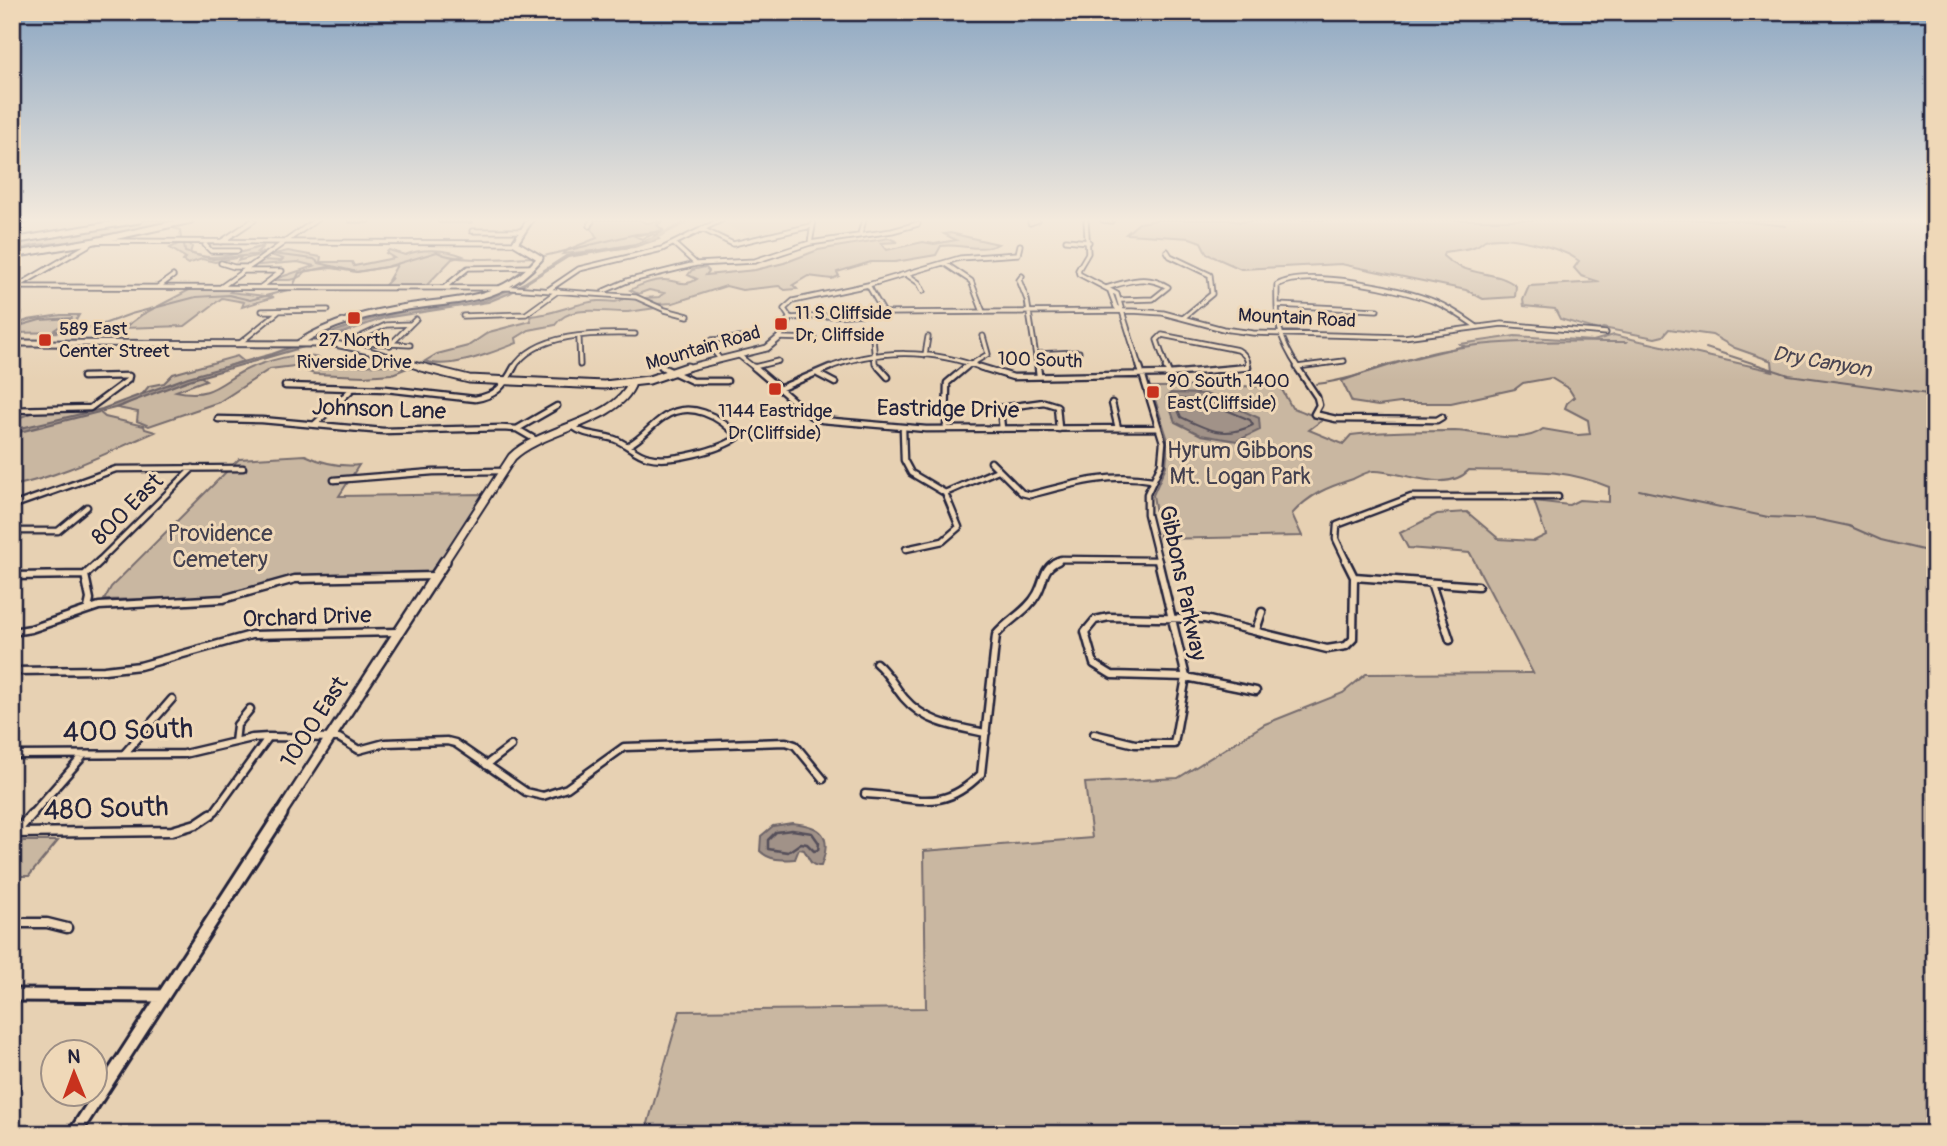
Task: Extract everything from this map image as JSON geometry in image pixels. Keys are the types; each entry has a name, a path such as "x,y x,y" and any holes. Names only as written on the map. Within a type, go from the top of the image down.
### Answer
{"street":[{"path":"14,288 39,273"},
{"path":"221,287 240,273"},
{"path":"261,287 279,273"},
{"path":"445,287 461,273"},
{"path":"299,343 324,330 374,314 474,300 510,288 525,273"},
{"path":"548,290 576,273"},
{"path":"601,292 627,281 658,273"},
{"path":"960,273 971,281 983,312"},
{"path":"1079,273 1117,294 1121,300 1122,311"},
{"path":"1183,318 1212,294 1212,279 1207,273"},
{"path":"790,318 784,309 793,301 906,274 919,283 923,291"},
{"path":"158,287 173,276"},
{"path":"1022,276 1019,280 1029,312 1039,376"},
{"path":"1108,289 1137,278 1160,282 1168,287 1161,297 1155,299 1114,300"},
{"path":"1442,417 1437,420 1336,419 1314,414 1319,405 1317,397 1283,345 1276,318 1277,285 1287,279 1360,283 1438,303 1460,313 1477,327"},
{"path":"868,285 884,313"},
{"path":"14,288 510,288 601,292 636,297 665,310 688,316"},
{"path":"1108,289 1116,307 1122,311"},
{"path":"463,316 526,314 558,291"},
{"path":"1277,305 1377,310"},
{"path":"262,312 328,310"},
{"name":"Gibbons Parkway","path":"1094,734 1135,744 1174,744 1186,677 1147,514 1147,494 1161,464 1163,450 1159,428 1122,311"},
{"path":"240,343 279,312"},
{"name":"Mountain Road","path":"12,342 343,345 451,376 604,385 632,383 767,348 779,338 790,318 884,313 1152,312 1237,332 1385,338 1503,324 1606,333"},
{"path":"12,317 19,313"},
{"path":"390,345 416,318"},
{"path":"343,345 386,325 411,324"},
{"path":"285,386 386,388 450,397 484,398 497,393 522,357 530,351 553,342 635,334"},
{"name":"100 South","path":"781,388 853,358 873,356 953,357 1000,375 1039,376 1169,374 1248,368 1249,363 1244,354 1235,349 1162,335 1157,340 1169,374"},
{"path":"946,429 947,383 957,372 988,354 982,336"},
{"path":"873,337 875,363 888,377"},
{"path":"925,355 928,337"},
{"path":"720,359 711,348 711,341 740,338"},
{"path":"779,338 816,339"},
{"path":"579,339 580,365"},
{"path":"356,347 372,343 410,345"},
{"path":"1036,354 1079,352"},
{"name":"Eastridge Drive","path":"737,355 781,388 811,416 822,420 903,428 1159,428"},
{"path":"647,356 690,383 727,382"},
{"path":"754,368 778,360"},
{"path":"1297,367 1344,360"},
{"path":"12,410 90,408 130,376 97,374 83,377"},
{"path":"818,374 835,383"},
{"name":"1000 East","path":"74,1134 328,737 516,452 536,440 600,414 629,391 632,383"},
{"path":"315,424 331,412 352,389"},
{"path":"1002,429 1000,408 1044,402 1057,406 1059,429"},
{"path":"1112,402 1118,428"},
{"path":"517,429 557,406"},
{"path":"572,426 584,434 614,438 629,444 647,457 659,459 724,446 738,438 732,430 711,415 702,411 685,411 666,415 641,439 629,444"},
{"name":"Johnson Lane","path":"218,419 383,431 517,429"},
{"path":"903,428 904,460 911,473 945,493 959,527 955,535 946,541 906,549"},
{"path":"517,429 536,440"},
{"path":"991,462 1022,493 1030,495 1094,478 1137,477 1152,480"},
{"name":"800 East","path":"85,575 193,468"},
{"path":"12,506 116,469 243,468"},
{"path":"945,493 998,470"},
{"path":"334,480 433,472 503,471"},
{"path":"1256,691 1186,677 1112,675 1097,668 1089,658 1085,632 1095,620 1109,617 1172,617 1205,619 1327,649 1346,646 1353,639 1354,577 1334,534 1335,529 1342,523 1411,497 1558,496"},
{"path":"12,531 58,531 87,507"},
{"path":"865,794 887,793 918,802 953,799 969,789 981,774 996,635 1033,601 1040,589 1044,569 1050,563 1061,559 1158,560"},
{"path":"12,576 85,575 90,599 88,608"},
{"path":"12,632 31,629 88,608 223,599 295,579 435,576"},
{"path":"1354,577 1478,586"},
{"path":"1431,583 1450,640"},
{"path":"1256,630 1262,612"},
{"name":"Orchard Drive","path":"12,671 94,670 155,664 227,638 251,635 398,632"},
{"path":"876,663 888,671 902,696 913,708 931,720 986,733"},
{"path":"124,754 172,699"},
{"path":"236,742 237,726 250,709"},
{"name":"400 South","path":"12,755 195,753 268,737 328,737"},
{"name":"480 South","path":"14,835 172,831 196,824 215,811 268,737"},
{"path":"328,737 344,740 359,750 385,743 455,743 526,792 543,796 567,788 624,747 786,742 794,745 823,779"},
{"path":"486,765 511,746"},
{"path":"14,835 84,755"},
{"path":"12,923 47,923 67,928"},
{"path":"12,995 163,996"},
{"path":"12,1075 15,1084 12,1097"}],"green space":[{"path":"292,273 304,273 295,279 272,280"},
{"path":"392,273 438,273 425,287 384,286 392,278 389,279"},
{"path":"689,273 838,273 839,276 832,279 808,276 793,285 797,289 785,290 779,286 742,290 726,286 673,303 655,304 644,298 659,297 664,293 649,290 638,294 630,290 660,280 688,283 697,279"},
{"path":"1387,273 1483,273 1500,277 1516,286 1515,297 1483,299 1466,290"},
{"name":"Hyrum Gibbons Mt. Logan Park","path":"1579,273 1935,273 1935,1134 645,1134 680,1011 926,1008 924,851 1092,838 1085,783 1178,778 1265,724 1343,693 1366,674 1533,673 1470,553 1408,548 1400,533 1437,514 1467,512 1499,539 1534,541 1546,535 1534,501 1569,505 1579,500 1609,502 1609,487 1591,480 1540,471 1469,470 1448,481 1436,481 1373,471 1320,492 1299,507 1292,514 1302,536 1160,539 1153,495 1166,466 1168,440 1151,387 1280,386 1292,408 1325,418 1309,430 1343,444 1351,435 1390,432 1455,431 1524,437 1543,429 1578,435 1590,434 1588,420 1565,408 1574,397 1569,389 1551,378 1451,403 1378,406 1352,402 1342,381 1386,365 1464,346 1460,344 1515,336 1593,341 1614,335 1773,371 1772,361 1735,348 1712,335 1669,329 1663,336 1655,338 1603,328 1598,330 1560,319 1555,309 1524,306 1523,300 1529,286 1600,282"},
{"path":"191,289 234,289 230,292 274,297 242,307 244,302 222,298 185,326 124,328 143,314"},
{"path":"625,298 641,300 656,308 628,312 579,311 562,318 555,325 529,330 516,338 517,343 483,355 446,364 425,361 437,354 468,346 489,332 531,321 530,316 589,302 615,302"},
{"path":"79,315 69,326 73,329 68,332 12,333 12,326 28,320"},
{"path":"237,356 243,361 200,376 206,380 176,391 190,393 210,390 244,371 292,356 405,369 392,374 364,376 314,374 294,366 270,369 219,402 149,426 137,421 138,412 118,408 140,397 149,386 164,383 173,374"},
{"path":"98,411 105,417 144,426 145,429 155,432 67,470 12,486 12,420 35,412"},
{"name":"Providence Cemetery","path":"305,455 331,464 359,465 339,496 484,494 433,572 293,576 215,597 104,600 111,587 239,459"},
{"path":"23,841 58,841 29,876 12,876 12,848"}],"water":[{"path":"541,273 510,293 488,302 384,318 304,347 189,380 115,408 12,434 12,430 102,409 188,377 272,354 364,321 406,311 465,305 486,300"},
{"path":"1171,393 1206,394 1259,418 1260,430 1237,441 1201,435 1175,422 1166,397"},
{"path":"792,823 811,827 822,834 826,847 821,866 812,863 804,850 799,849 795,859 785,860 772,858 760,851 761,836 773,826"}],"waterway":[{"path":"293,286 299,273"},
{"path":"12,328 40,320 72,318 54,330 61,332 98,326 131,314 196,297 229,295 250,300 288,290"},
{"path":"1316,384 1463,347 1533,342 1627,342"},
{"name":"Dry Canyon","path":"1706,348 1789,375 1935,395"},
{"path":"1639,490 1768,517 1816,519 1849,526 1881,540 1935,553"}],"place":[{"name":"27 North Riverside Drive","path":"354,318"},
{"name":"11 S Cliffside Dr, Cliffside","path":"781,324"},
{"name":"589 East Center Street","path":"45,340"},
{"name":"1144 Eastridge Dr(Cliffside)","path":"775,389"},
{"name":"90 South 1400 East(Cliffside)","path":"1153,392"}]}
